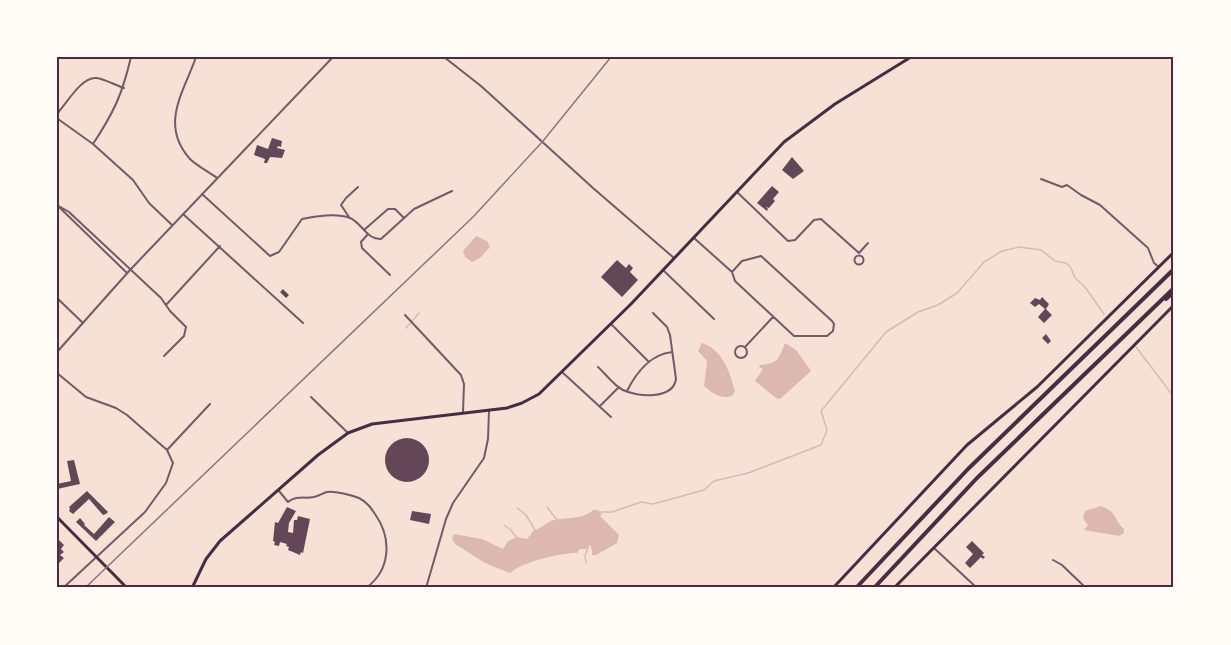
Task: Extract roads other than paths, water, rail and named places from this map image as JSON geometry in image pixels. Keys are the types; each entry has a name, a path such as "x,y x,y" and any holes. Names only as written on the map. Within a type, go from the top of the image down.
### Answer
{"highway":[{"path":"856,588 941,496 1174,267"},
{"path":"874,588 977,478 1174,288"},
{"path":"1144,317 1174,292"}],"main road":[{"path":"192,588 206,559 220,541 327,447 348,432 372,424 512,407 528,401 543,390 611,324 792,136 827,110 911,57"},
{"path":"834,588 967,445 1037,387 1174,252"},
{"path":"894,588 1174,305"},
{"path":"57,517 127,588"}],"street":[{"path":"93,144 113,113 124,88 131,57"},
{"path":"196,57 177,103 174,120 180,142 190,159 217,178"},
{"path":"57,352 127,273 333,57"},
{"path":"444,57 471,77 674,258"},
{"path":"124,88 95,78 90,79 60,110 57,115 58,119 93,144 133,180 149,203 172,225"},
{"path":"1041,179 1062,187 1067,185 1101,205 1148,248 1154,263 1160,267"},
{"path":"358,187 341,205 349,217 376,239 381,239 414,209 452,191"},
{"path":"737,192 788,241 796,240 814,220 821,219 859,254 868,243"},
{"path":"202,195 270,256 279,252 302,219 349,217"},
{"path":"57,205 69,212 130,270 166,305 187,330 164,356"},
{"path":"57,205 127,273"},
{"path":"364,230 388,209 395,209 404,217"},
{"path":"183,214 303,323"},
{"path":"368,234 361,242 362,248 390,275"},
{"path":"694,238 732,272 735,281 794,336 827,336 834,327 832,321 761,256 742,261 732,272"},
{"path":"166,305 220,246"},
{"path":"663,270 714,319"},
{"path":"57,298 83,323"},
{"path":"598,367 619,387 627,391 640,394 670,391 676,382 673,352 667,327 653,313"},
{"path":"405,315 463,378 464,414"},
{"path":"745,348 773,317"},
{"path":"611,324 649,362"},
{"path":"627,391 635,376 649,362 658,355 673,352"},
{"path":"562,372 611,417"},
{"path":"57,373 86,397 124,413 167,450 173,467 166,483 145,512 63,588"},
{"path":"599,407 619,387"},
{"path":"310,397 348,432"},
{"path":"167,450 210,404"},
{"path":"426,588 446,519 453,503 484,458 489,435 489,411"},
{"path":"279,490 288,502 296,497 314,497 333,492 356,497 369,506 384,529 387,546 382,570 366,588"},
{"path":"934,548 977,588"},
{"path":"1053,560 1062,565 1086,588"}],"waterway":[{"path":"601,512 612,512 641,502 653,504 704,490 714,481 748,473 821,445 827,430 821,411 886,332 918,312 938,305 957,293 984,262 1002,251 1019,247 1041,250 1055,261 1066,263 1104,314"},
{"path":"406,328 419,313"},
{"path":"1136,347 1174,397"},
{"path":"547,507 557,520"},
{"path":"517,508 526,515 535,530"},
{"path":"504,525 508,528"},
{"path":"510,529 517,538"},
{"path":"586,563 585,556 589,544"}],"railway":[{"path":"85,588 473,217 543,141 611,57"}]}
